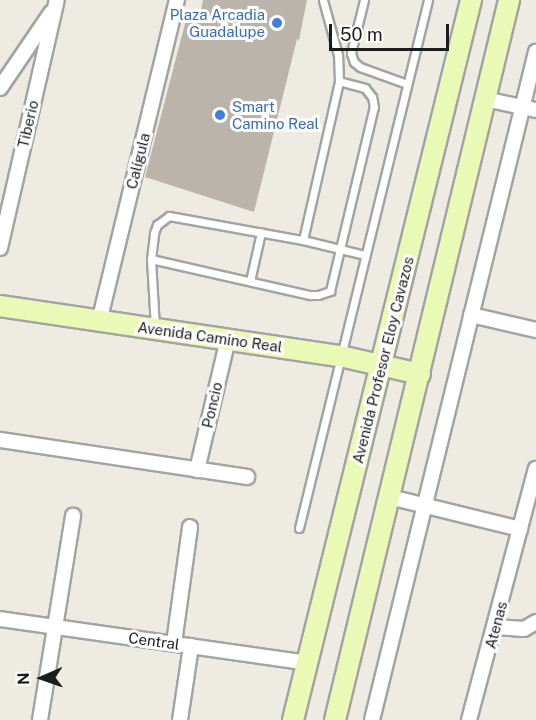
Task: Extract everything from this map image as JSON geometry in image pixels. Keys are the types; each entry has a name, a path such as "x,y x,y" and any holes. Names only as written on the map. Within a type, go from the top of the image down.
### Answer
{"main road":[{"name":"Avenida Profesor Eloy Cavazos","path":"293,720 471,0"},
{"path":"335,720 509,0"},
{"name":"Avenida Camino Real","path":"0,306 340,356 420,374"}],"street":[{"name":"Calígula","path":"99,322 177,0"},
{"path":"0,88 56,3"},
{"name":"Tiberio","path":"0,249 56,3"},
{"path":"372,720 471,315 529,108 536,52"},
{"path":"485,99 529,108"},
{"path":"471,315 536,330"},
{"name":"Poncio","path":"197,470 228,339"},
{"path":"0,440 247,477"},
{"name":"Atenas","path":"469,720 496,627 536,469"},
{"path":"390,497 520,529"},
{"path":"40,720 74,516"},
{"path":"174,643 190,527"},
{"name":"Central","path":"0,619 308,663"},
{"path":"496,627 524,629 536,622"},
{"path":"180,720 191,646"}],"lane":[{"path":"303,240 339,81 338,55 323,0"},
{"path":"364,0 351,53 354,62 360,67 407,84"},
{"path":"299,528 428,0"},
{"path":"151,259 310,295 324,294 333,284 374,107 372,97 365,88 339,81"},
{"path":"155,327 151,259 157,225 169,216 303,240 365,255"},
{"path":"250,281 261,232"}],"building":[{"name":"Smart Camino Real","path":"203,0 307,0 299,40 297,39 254,212 145,177 187,16 199,20"}],"place":[{"name":"Plaza Arcadia Guadalupe","path":"277,23"},
{"name":"Smart Camino Real","path":"220,115"}]}
